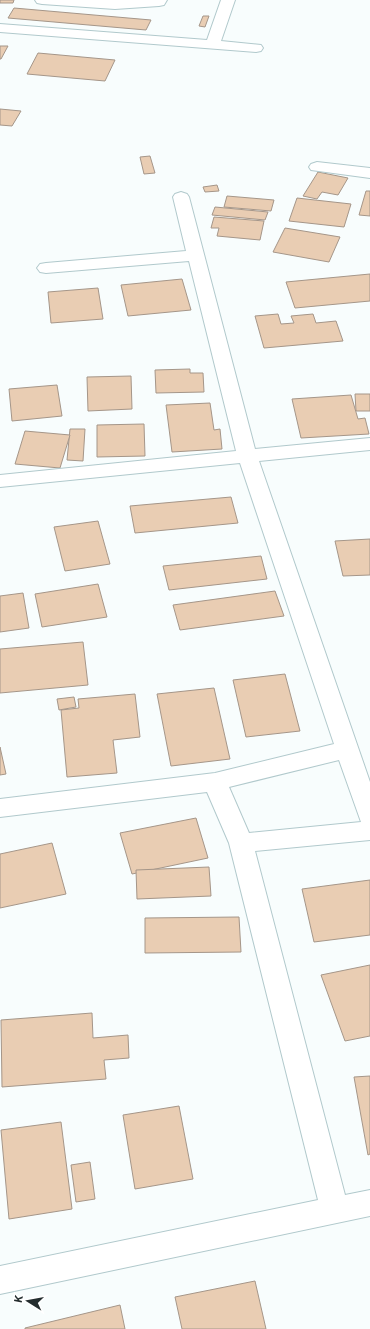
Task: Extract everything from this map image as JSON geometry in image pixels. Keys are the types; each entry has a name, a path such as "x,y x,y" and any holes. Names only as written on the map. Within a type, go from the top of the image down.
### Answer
{"street":[{"path":"42,0 115,5 159,2 160,0"},
{"path":"213,44 228,0"},
{"path":"0,28 256,48"},
{"path":"317,168 370,173"},
{"path":"181,197 247,456 370,816"},
{"path":"46,268 196,256"},
{"path":"0,481 370,444"},
{"path":"0,808 215,782 347,749"},
{"path":"215,782 241,843 334,1209"},
{"path":"241,843 370,832"},
{"path":"0,1280 370,1202"}],"building":[{"path":"0,0 14,0 13,3 0,3"},
{"path":"14,8 151,20 146,30 8,18"},
{"path":"203,16 209,16 205,27 199,26"},
{"path":"0,46 8,46 1,59 0,59"},
{"path":"38,53 115,60 105,81 27,74"},
{"path":"0,109 21,111 12,126 0,125"},
{"path":"150,156 155,173 144,174 140,157"},
{"path":"318,172 348,178 338,195 322,192 317,199 303,196"},
{"path":"217,185 219,191 205,192 203,187"},
{"path":"366,191 370,191 370,216 359,215"},
{"path":"227,196 274,200 271,211 224,207"},
{"path":"297,198 351,204 344,227 289,221"},
{"path":"215,207 268,212 265,220 212,215"},
{"path":"214,217 264,221 260,240 217,236 219,228 211,228"},
{"path":"285,228 340,237 329,262 273,252"},
{"path":"370,274 370,301 295,308 286,282"},
{"path":"182,279 191,310 128,316 121,285"},
{"path":"98,288 103,319 51,323 48,292"},
{"path":"278,314 281,324 294,323 291,316 313,314 316,323 336,321 343,341 264,348 255,316"},
{"path":"190,369 190,373 203,373 204,392 156,393 155,370"},
{"path":"131,376 132,409 88,411 87,377"},
{"path":"57,385 62,416 12,421 9,389"},
{"path":"355,394 370,394 370,411 356,411"},
{"path":"351,395 358,419 365,418 369,434 301,438 292,399"},
{"path":"210,403 214,430 220,429 222,449 172,452 166,405"},
{"path":"144,424 145,456 97,457 97,425"},
{"path":"70,429 85,429 83,461 67,460"},
{"path":"25,431 70,435 60,468 15,464"},
{"path":"231,497 238,523 135,533 130,506"},
{"path":"98,521 110,564 65,571 54,527"},
{"path":"370,539 370,575 343,576 335,541"},
{"path":"261,556 267,579 169,590 163,566"},
{"path":"98,584 107,617 42,627 35,594"},
{"path":"275,591 284,616 180,630 173,605"},
{"path":"23,593 29,628 0,632 0,596"},
{"path":"83,642 88,685 0,693 0,649"},
{"path":"285,674 300,731 246,737 233,680"},
{"path":"214,688 230,759 171,766 157,694"},
{"path":"135,694 140,737 113,740 117,773 67,777 61,710 79,708 78,699"},
{"path":"74,697 76,707 59,710 57,699"},
{"path":"0,747 6,774 0,775"},
{"path":"196,818 208,858 132,874 120,833"},
{"path":"52,843 66,894 0,908 0,854"},
{"path":"209,867 211,896 137,899 136,870"},
{"path":"370,880 370,935 314,942 302,889"},
{"path":"239,917 241,952 145,953 145,918"},
{"path":"370,965 370,1036 345,1041 321,975"},
{"path":"92,1013 93,1038 128,1035 129,1058 104,1060 106,1079 2,1087 1,1020"},
{"path":"370,1076 370,1154 368,1155 354,1077"},
{"path":"179,1106 193,1179 135,1189 123,1115"},
{"path":"61,1122 72,1209 9,1219 1,1130"},
{"path":"90,1162 95,1199 76,1202 71,1165"},
{"path":"255,1281 266,1329 182,1329 175,1297"},
{"path":"120,1305 125,1329 25,1329 25,1328"}]}
